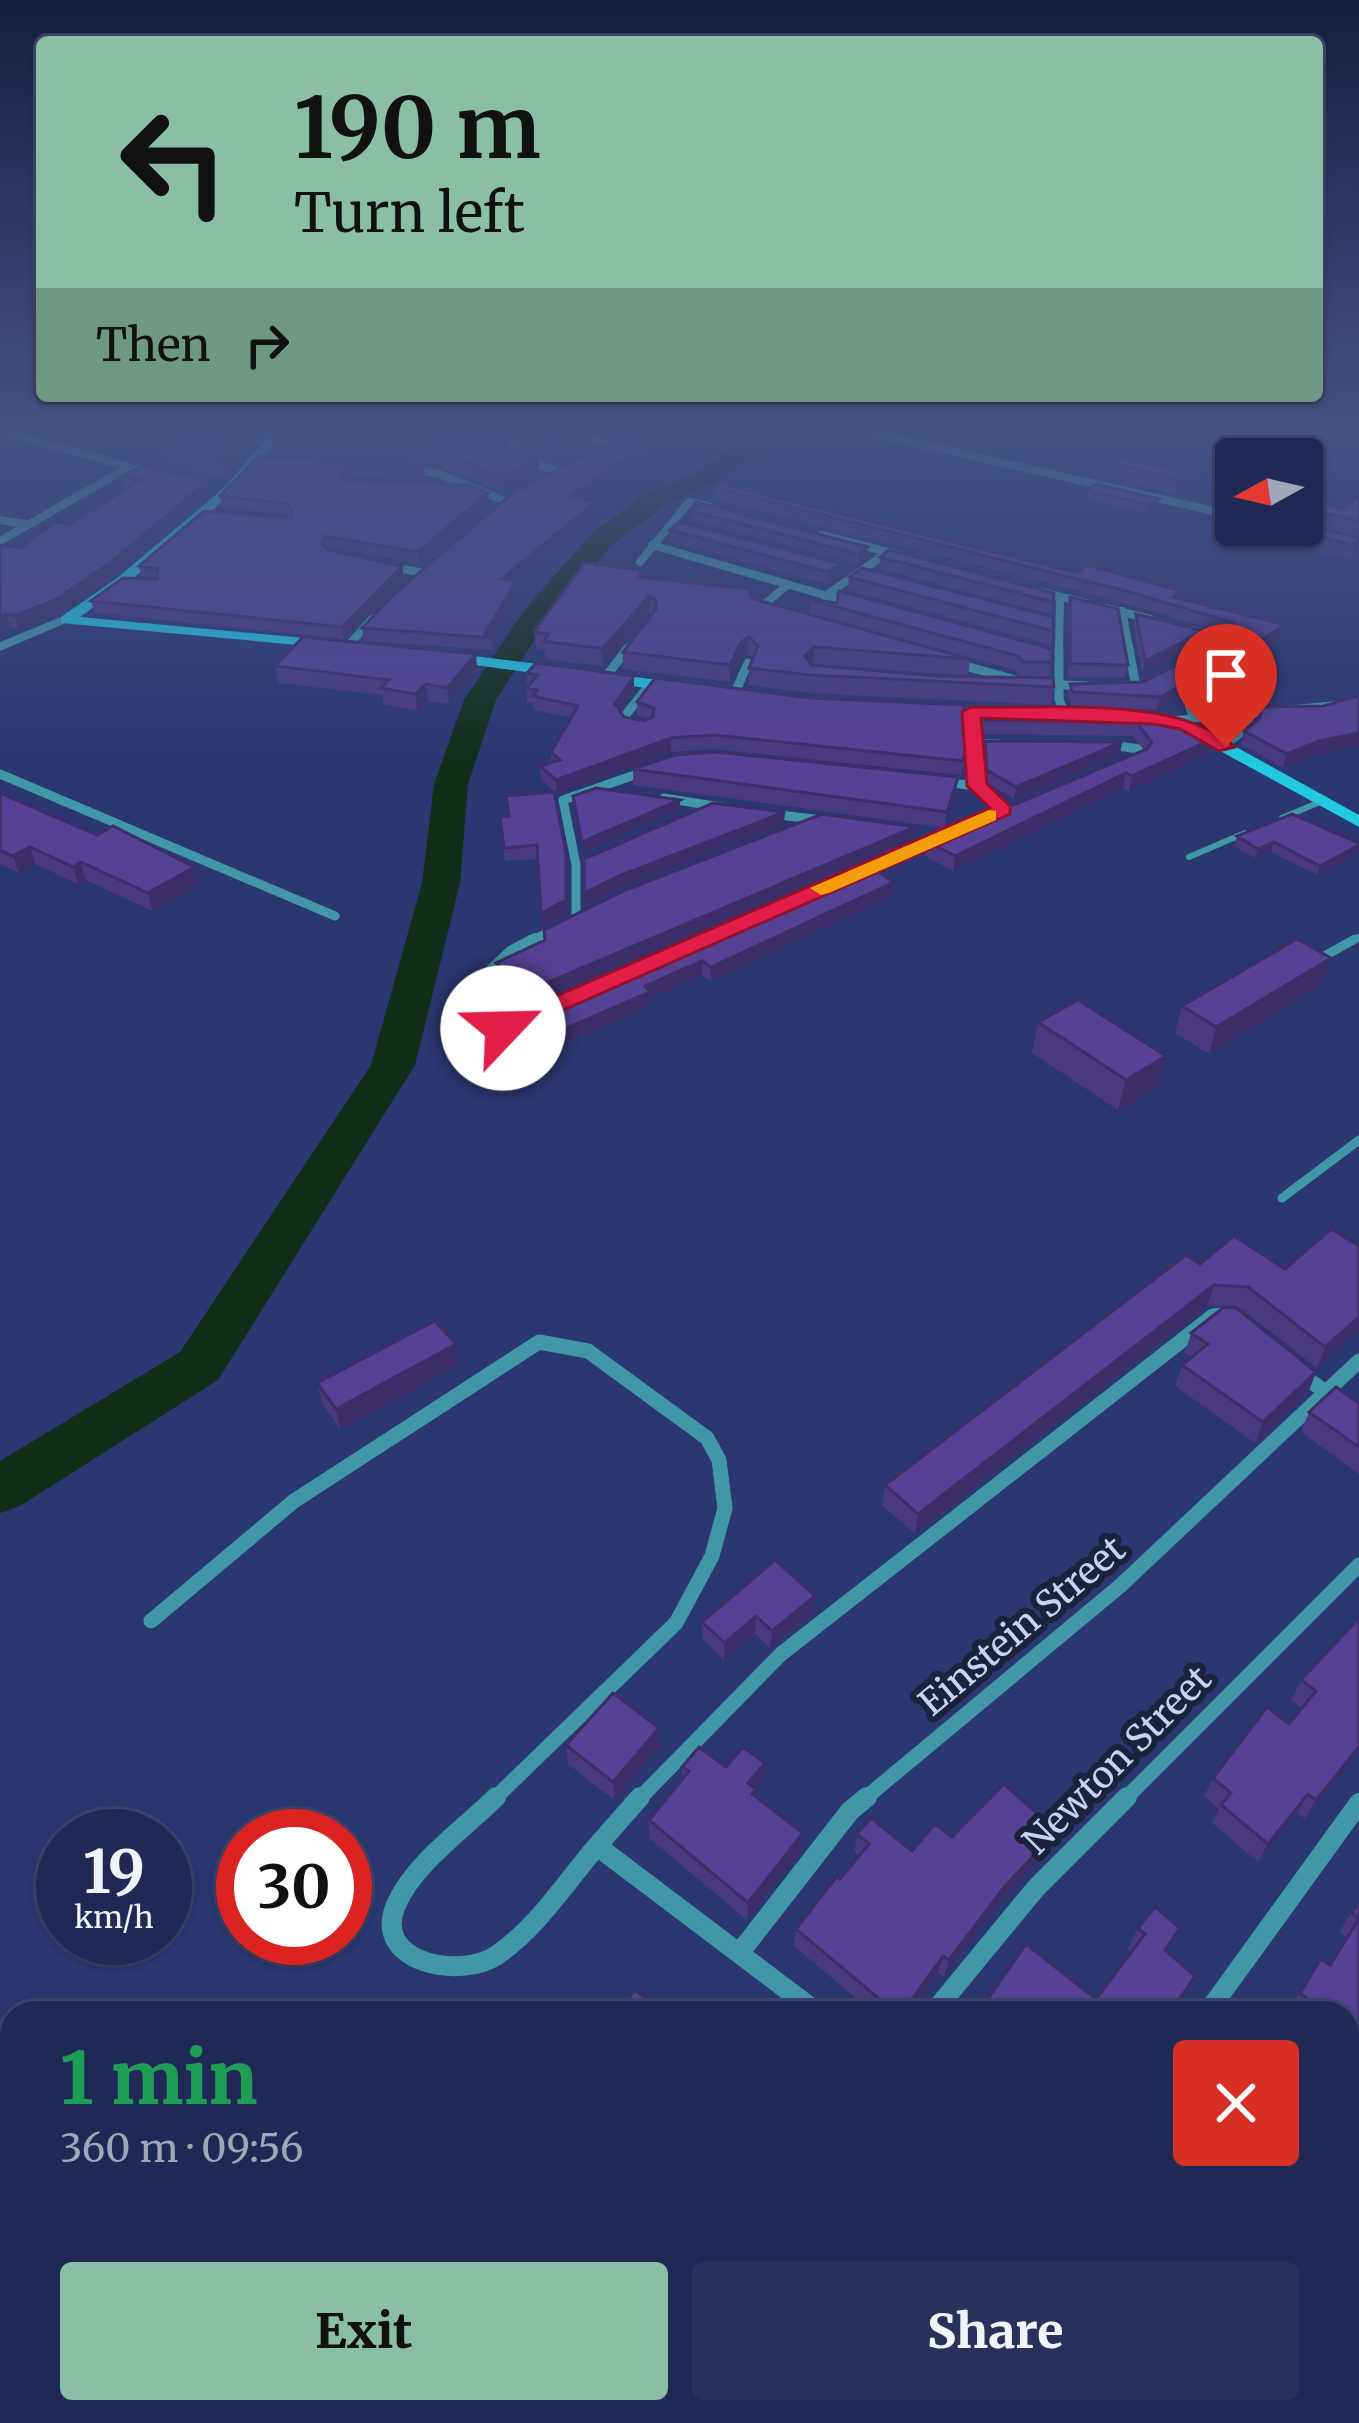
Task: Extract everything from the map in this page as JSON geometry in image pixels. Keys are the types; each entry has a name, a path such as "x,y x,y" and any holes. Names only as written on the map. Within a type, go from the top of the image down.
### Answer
{"main road":[{"path":"67,620 175,539"},
{"path":"67,620 370,650"},
{"path":"441,658 692,690"},
{"path":"713,692 743,696"},
{"path":"905,709 1074,715"},
{"path":"1121,717 1185,725 1359,822"}],"street":[{"path":"640,562 657,539"},
{"path":"837,539 909,558"},
{"path":"652,545 868,607"},
{"path":"825,596 888,552"},
{"path":"406,588 436,563"},
{"path":"378,564 423,573"},
{"path":"833,567 879,579"},
{"path":"780,615 756,607 786,586"},
{"path":"1038,591 1166,623"},
{"path":"1060,597 1060,685 1074,715"},
{"path":"1121,611 1136,687"},
{"path":"346,647 374,617"},
{"path":"1036,619 1059,624"},
{"path":"0,647 67,620"},
{"path":"1188,629 1224,639 1223,646 1205,655"},
{"path":"605,678 638,635"},
{"path":"1038,651 1060,657"},
{"path":"937,658 1028,683"},
{"path":"743,696 748,662"},
{"path":"1117,687 1136,687 1153,679"},
{"path":"981,683 1098,686"},
{"path":"646,726 628,723 624,717 650,684"},
{"path":"1166,721 1359,703"},
{"path":"971,712 977,786"},
{"path":"970,743 1015,744"},
{"path":"1103,745 1139,749 1140,755 1120,763"},
{"path":"576,918 576,865 563,800 654,768"},
{"path":"0,774 335,916"},
{"path":"931,781 977,786 1003,810"},
{"path":"597,788 620,792"},
{"path":"643,795 732,808"},
{"path":"982,818 1023,802"},
{"path":"691,814 710,806"},
{"path":"753,811 838,823"},
{"path":"796,829 818,820"},
{"path":"853,874 962,827"},
{"path":"920,833 941,836"},
{"path":"576,865 595,856"},
{"path":"525,1018 488,1030 454,1004 512,951 598,909"},
{"path":"151,1621 294,1501 539,1342 588,1351 707,1438 728,1480 717,1542 702,1581 676,1623 410,1881 396,1904 394,1938 406,1952 445,1969 465,1970 495,1958 668,1766 781,1654 1213,1316 1233,1317"},
{"name":"Einstein Street","path":"741,1951 850,1811 1120,1586 1359,1361"},
{"path":"1287,1362 1359,1416"},
{"name":"Newton Street","path":"943,2001 1036,1888 1359,1565"},
{"path":"1216,2001 1359,1803"},
{"path":"597,1846 803,2001"}],"lane":[{"path":"121,582 142,584"},
{"path":"1192,717 1188,707 1194,700 1228,677"},
{"path":"1226,747 1251,726 1245,712"},
{"path":"1276,820 1320,802"},
{"path":"1189,857 1255,829"},
{"path":"1314,962 1359,938"},
{"path":"1282,1198 1359,1140"}],"building":[{"path":"32,539 139,539 55,600 0,618 0,545 20,548"},
{"path":"171,539 324,539 328,550 402,566 342,627 91,601 123,578 157,579 158,569 139,566"},
{"path":"343,539 433,539 418,552"},
{"path":"459,539 550,539 502,579 516,582 483,637 493,638 362,628"},
{"path":"704,539 745,539 841,564 828,572"},
{"path":"800,539 838,539 868,547 858,554"},
{"path":"919,539 942,539 1078,573 1087,565 1181,591 1174,597 1285,625 1240,653 1273,690 1237,693 1225,678 1238,666 1233,657 1160,697 1073,692 1070,684 1143,682 1234,636 1237,630 1234,623"},
{"path":"1330,539 1359,539 1355,545"},
{"path":"889,550 1054,593 1053,602 880,557"},
{"path":"584,563 643,570 638,577 748,589 754,599 970,659 814,647 805,656 812,665 936,676 1053,678 1054,687 749,668 758,646 749,637 741,642 730,665 623,652 656,609 656,601 649,596 602,649 544,641 549,634 534,632"},
{"path":"862,568 1053,617 1053,631 849,577"},
{"path":"839,591 1052,649 1052,662 1024,662 1018,656 811,600 837,603"},
{"path":"1070,597 1118,609 1128,665 1070,664"},
{"path":"1136,614 1204,631 1145,661"},
{"path":"303,637 476,654 447,688 426,684 415,694 381,688 389,680 275,666"},
{"path":"536,663 634,676 615,704 624,717 644,721 653,717 654,708 637,702 655,678 810,698 964,705 969,757 964,755 963,761 715,735 671,738 556,780 540,766 560,760 551,752 578,706 533,696 537,690 526,689 538,675 527,673"},
{"path":"1359,696 1359,733 1287,754 1244,731 1260,717 1261,707 1323,706"},
{"path":"983,706 1155,714 1212,739 1132,776 1126,773 955,856 927,841 1147,749 1152,742 1136,722 984,720"},
{"path":"985,741 1122,742 1016,787 987,770"},
{"path":"715,752 958,777 947,812 633,769 675,755"},
{"path":"596,788 680,800 582,842 573,796"},
{"path":"554,792 566,853 566,900 541,913 537,845 504,848 500,817 509,816 506,796"},
{"path":"0,793 97,835 113,826 194,867 148,893 81,862 73,867 30,847 13,856 0,850"},
{"path":"713,803 785,812 584,893 584,859"},
{"path":"822,814 915,827 499,1003 489,1004 469,988 500,966 496,963 545,940 544,930 626,890"},
{"path":"1292,814 1359,845 1320,866 1274,842 1258,849 1237,836"},
{"path":"870,866 894,882 711,967 702,961 645,986 650,992 511,1052 489,1030"},
{"path":"1297,939 1331,958 1216,1027 1182,1006"},
{"path":"1078,1000 1166,1056 1126,1080 1038,1022"},
{"path":"1331,1229 1359,1246 1359,1317 1325,1347 1248,1287 1214,1285 918,1514 885,1485 1186,1255 1200,1264 1234,1236 1285,1269"},
{"path":"1224,1307 1236,1308 1316,1372 1263,1422 1182,1365 1208,1344 1191,1333"},
{"path":"435,1321 456,1344 336,1409 317,1383"},
{"path":"1336,1387 1359,1403 1359,1447 1309,1412"},
{"path":"775,1560 815,1596 772,1631 756,1616 725,1643 702,1622"},
{"path":"1359,1618 1359,1747 1316,1800 1308,1794 1268,1844 1221,1805 1231,1793 1213,1778 1267,1707 1289,1724 1316,1691 1301,1680"},
{"path":"613,1693 659,1728 613,1782 566,1745"},
{"path":"699,1747 726,1767 743,1747 765,1763 748,1783 756,1789 752,1794 803,1833 748,1903 649,1820 689,1771 682,1767"},
{"path":"1004,1784 1057,1831 1005,1886 949,1960 943,1956 911,2001 882,2001 796,1929 869,1844 857,1834 871,1818 912,1851 935,1824 952,1837"},
{"path":"1155,1907 1180,1928 1165,1950 1195,1976 1178,2001 986,2001 1026,1944 1096,1999 1145,1934 1138,1928"},
{"path":"1359,1919 1359,2001 1307,2001 1300,1993 1321,1959 1330,1965"},
{"path":"634,1990 651,2001 627,2001"}],"waterway":[{"path":"0,1490 199,1366 393,1065 441,883 451,784 480,700 536,614 602,539"}],"slow traffic":[{"path":"821,888 989,816"}],"route":[{"path":"503,1028 1003,810 977,786 971,712 1153,719 1185,725 1226,747"}]}
